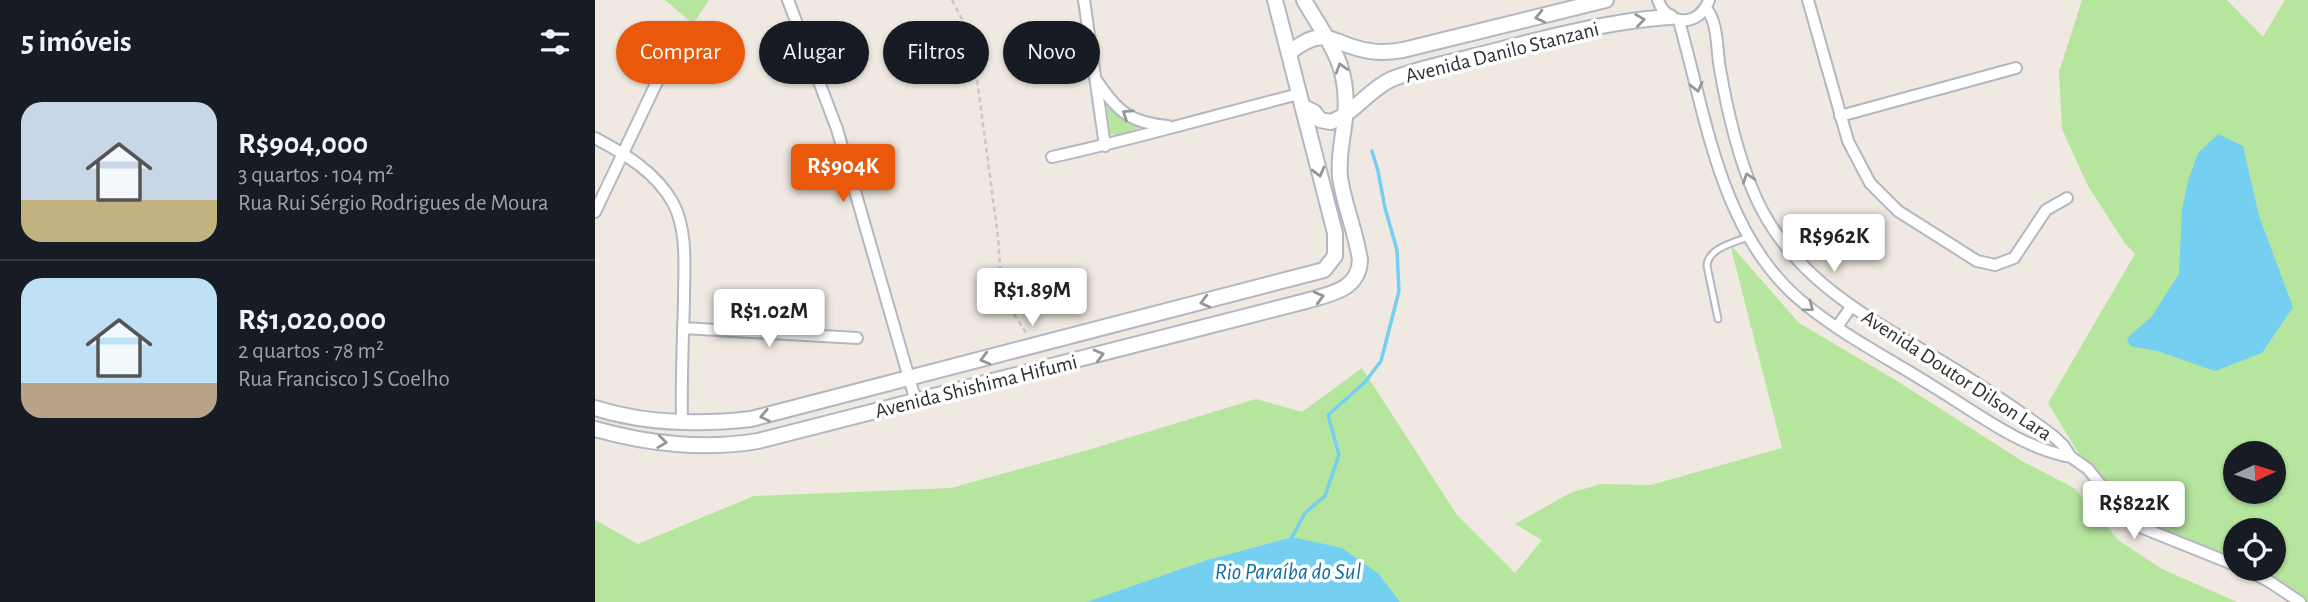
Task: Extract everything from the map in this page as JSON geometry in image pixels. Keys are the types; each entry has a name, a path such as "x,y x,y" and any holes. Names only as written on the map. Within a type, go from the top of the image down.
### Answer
{"street":[{"path":"788,0 837,129 916,402"},
{"path":"1084,0 1087,21"},
{"path":"1275,0 1300,100 1327,122 1345,117"},
{"name":"Avenida Shishima Hifumi","path":"595,429 675,443 742,444 916,402 1333,294 1346,288 1358,273 1360,260 1340,177 1345,83 1342,67 1325,32 1304,0"},
{"name":"Avenida Danilo Stanzani","path":"1325,32 1369,51 1387,52 1606,0"},
{"name":"Avenida Doutor Dilson Lara","path":"1658,0 1664,13 1674,19 1718,163 1748,237 1798,299 1837,327 2014,435 2045,451 2071,457"},
{"path":"1808,0 1840,116 1858,162 1877,192 1910,220 1983,264 2000,264 2014,258 2046,210 2067,198"},
{"path":"1674,19 1695,19 1708,4"},
{"name":"Avenida Doutor Dilson Lara","path":"1708,4 1715,28 1719,66 1749,179 1772,228 1802,266 1851,307 1956,370 2037,424 2063,445 2071,457"},
{"name":"Avenida Danilo Stanzani","path":"1345,117 1381,85 1412,72 1639,19 1674,19"},
{"path":"1289,52 1308,39 1325,32"},
{"path":"1840,116 2016,68"},
{"path":"595,212 656,84"},
{"path":"1096,84 1105,146"},
{"path":"1100,84 1111,101 1130,117 1140,122 1174,126"},
{"path":"1052,157 1105,146 1174,126 1300,100"},
{"name":"Avenida Shishima Hifumi","path":"595,408 642,419 682,423 751,419 1327,268 1335,256 1335,233 1300,100"},
{"path":"595,138 622,153 653,178 666,193 678,214 684,253 682,423"},
{"path":"1837,327 1851,307"},
{"path":"683,328 857,338"},
{"path":"2071,457 2088,469 2124,514 2143,528 2223,560"},
{"path":"2266,581 2300,602"}],"lane":[{"path":"1718,319 1707,266 1708,259 1711,253 1748,237"}],"path":[{"path":"952,0 965,25 973,49 1004,295 1018,323 1034,346"}],"green space":[{"path":"665,0 709,0 695,21 690,21"},
{"path":"2082,0 2227,0 2263,37 2285,0 2308,0 2308,602 2299,602 2261,581 2286,581 2286,518 2223,518 2223,560 2124,514 2088,469 2048,403 2135,254 2124,242 2088,186 2062,129 2059,72"},
{"path":"1106,101 1121,117 1142,127 1118,135 1110,134"},
{"path":"1730,244 1799,323 1897,381 2022,461 2074,488 2118,540 2162,569 2237,602 1400,602 1379,574 1292,537 1207,560 1086,602 595,602 595,520 638,544 754,496 951,488 1256,399 1302,412 1362,368 1457,515 1515,573 1542,540 1515,524 1570,493 1601,484 1651,485 1782,448"}],"water":[{"path":"2218,134 2243,146 2259,216 2293,307 2262,353 2215,371 2157,351 2130,346 2127,338 2152,316 2179,274 2182,210 2188,181 2198,153"},
{"name":"Rio Paraíba do Sul","path":"1292,537 1342,548 1379,574 1400,602 1086,602 1207,560"}],"waterway":[{"path":"1291,539 1305,513 1325,496 1339,455 1328,415 1365,382 1381,361 1399,291 1397,250 1372,151"}]}
